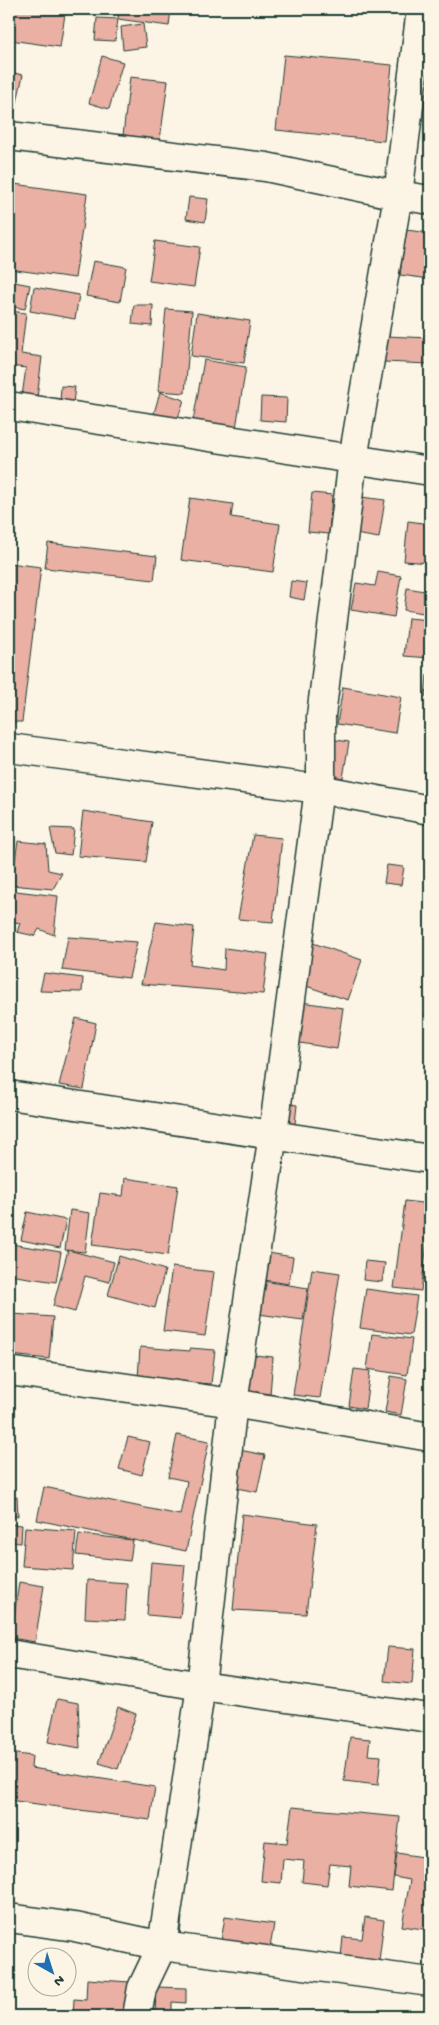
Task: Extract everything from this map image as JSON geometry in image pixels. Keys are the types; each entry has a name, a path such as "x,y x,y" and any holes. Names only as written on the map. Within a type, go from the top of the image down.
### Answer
{"street":[{"path":"138,2016 142,1988 162,1946 201,1686 233,1403 273,1134 321,774 321,716 353,459 398,196 421,9"},
{"path":"9,136 266,167 398,196 430,200"},
{"path":"9,406 430,471"},
{"path":"9,748 319,789 430,810"},
{"path":"9,1095 430,1159"},
{"path":"9,1371 233,1403 430,1437"},
{"path":"9,1654 201,1686 430,1718"},
{"path":"9,1918 75,1927 162,1946 430,1982"}],"building":[{"path":"14,9 30,9 65,14 60,47 10,40"},
{"path":"119,9 171,9 169,26 118,19"},
{"path":"97,18 118,19 115,41 95,40"},
{"path":"143,24 146,47 123,50 121,27"},
{"path":"284,55 392,65 384,141 276,130"},
{"path":"102,56 123,62 109,109 89,103"},
{"path":"9,72 23,75 14,116 9,115"},
{"path":"130,77 168,81 160,140 123,135"},
{"path":"14,184 87,194 75,278 9,269 9,218"},
{"path":"189,197 208,199 205,222 186,219"},
{"path":"406,230 430,233 430,279 400,275"},
{"path":"155,241 200,247 194,287 149,281"},
{"path":"93,261 126,267 120,302 86,296"},
{"path":"9,281 30,285 25,309 9,306"},
{"path":"34,287 79,295 75,319 30,311"},
{"path":"134,305 153,305 152,326 132,324"},
{"path":"166,309 192,311 185,393 158,391"},
{"path":"9,311 26,313 21,354 42,357 37,398 22,396 26,368 9,366"},
{"path":"197,313 250,321 244,363 191,356"},
{"path":"386,336 430,338 429,364 384,362"},
{"path":"204,360 246,367 236,428 193,421"},
{"path":"61,386 75,387 73,403 60,402"},
{"path":"160,392 184,400 177,421 154,413"},
{"path":"261,397 287,398 286,422 260,420"},
{"path":"430,403 430,440 425,439"},
{"path":"312,493 332,495 329,534 308,532"},
{"path":"361,497 385,500 379,538 355,534"},
{"path":"190,498 233,504 231,517 280,524 273,572 181,560"},
{"path":"408,521 430,524 430,563 404,561"},
{"path":"48,543 157,556 154,580 45,568"},
{"path":"9,563 41,567 22,722 9,722"},
{"path":"378,572 401,576 394,617 351,610 356,583 375,586"},
{"path":"291,581 307,583 304,600 289,597"},
{"path":"407,588 430,592 430,614 404,610"},
{"path":"408,618 430,620 430,658 404,656"},
{"path":"427,675 430,675 430,697 425,696"},
{"path":"343,687 401,697 395,733 337,724"},
{"path":"330,739 349,742 343,778 324,775"},
{"path":"83,811 152,822 146,862 78,856"},
{"path":"50,828 74,829 71,855 55,853"},
{"path":"253,835 282,838 273,922 238,919"},
{"path":"18,841 46,844 48,870 62,873 53,889 11,885"},
{"path":"387,865 404,867 401,885 384,883"},
{"path":"16,891 58,896 54,935 39,929 35,936 17,932 20,923 9,921 9,914"},
{"path":"156,922 194,927 190,965 224,970 225,948 268,954 263,994 141,984"},
{"path":"68,937 137,942 129,978 62,970"},
{"path":"313,943 362,960 348,1000 300,984"},
{"path":"44,973 83,978 82,992 40,991"},
{"path":"294,1001 343,1008 337,1049 288,1041"},
{"path":"430,1001 430,1017 425,1016"},
{"path":"76,1018 96,1023 84,1089 59,1085"},
{"path":"283,1103 297,1105 295,1124 280,1121"},
{"path":"125,1178 178,1186 168,1255 92,1245 100,1193 123,1196"},
{"path":"405,1201 430,1204 430,1219 421,1291 394,1288"},
{"path":"70,1210 90,1213 85,1252 65,1250"},
{"path":"27,1212 66,1220 60,1248 21,1240"},
{"path":"11,1244 61,1252 56,1282 9,1275"},
{"path":"68,1250 114,1262 109,1282 85,1276 75,1312 53,1306"},
{"path":"262,1252 293,1257 289,1284 258,1279"},
{"path":"119,1256 165,1270 155,1308 108,1295"},
{"path":"365,1261 385,1263 382,1282 363,1280"},
{"path":"172,1267 214,1272 205,1336 163,1331"},
{"path":"312,1269 340,1273 320,1398 293,1395"},
{"path":"257,1280 308,1288 303,1320 251,1313"},
{"path":"366,1289 417,1296 411,1335 360,1328"},
{"path":"13,1314 53,1317 49,1359 10,1355"},
{"path":"372,1334 412,1339 407,1375 367,1369"},
{"path":"140,1347 190,1351 190,1348 215,1350 211,1384 138,1379"},
{"path":"245,1354 273,1357 270,1395 241,1392"},
{"path":"354,1369 370,1371 365,1409 349,1406"},
{"path":"391,1376 407,1379 401,1415 385,1412"},
{"path":"177,1435 209,1441 186,1551 37,1520 44,1487 180,1515 187,1481 168,1477"},
{"path":"128,1437 150,1442 142,1475 119,1469"},
{"path":"234,1449 265,1455 257,1492 226,1486"},
{"path":"17,1497 18,1516 9,1517 9,1498"},
{"path":"242,1514 317,1524 306,1614 233,1610"},
{"path":"9,1524 22,1525 21,1543 9,1542"},
{"path":"25,1527 76,1531 73,1570 22,1566"},
{"path":"79,1534 133,1540 130,1561 76,1555"},
{"path":"151,1562 185,1565 180,1618 147,1615"},
{"path":"87,1580 127,1583 125,1620 85,1618"},
{"path":"19,1582 44,1586 35,1642 11,1638"},
{"path":"388,1647 415,1649 412,1684 384,1681"},
{"path":"57,1699 78,1703 80,1748 48,1742"},
{"path":"118,1707 136,1714 118,1769 99,1763"},
{"path":"350,1737 370,1739 368,1755 381,1756 378,1785 344,1781"},
{"path":"9,1753 32,1756 31,1768 155,1787 150,1820 9,1800"},
{"path":"292,1807 400,1817 392,1891 349,1886 351,1866 330,1864 327,1885 302,1882 304,1861 283,1859 281,1883 261,1881 265,1841 287,1843"},
{"path":"397,1853 430,1858 430,1930 402,1926 410,1880 394,1877"},
{"path":"168,1915 182,1917 180,1935 167,1933"},
{"path":"225,1917 274,1924 270,1948 221,1941"},
{"path":"365,1917 384,1920 379,1961 341,1957 343,1937 362,1939"},
{"path":"87,1979 129,1982 127,2016 73,2016 74,1999 86,2000"},
{"path":"156,1987 186,1988 186,2003 172,2002 172,2016 155,2016"}]}
